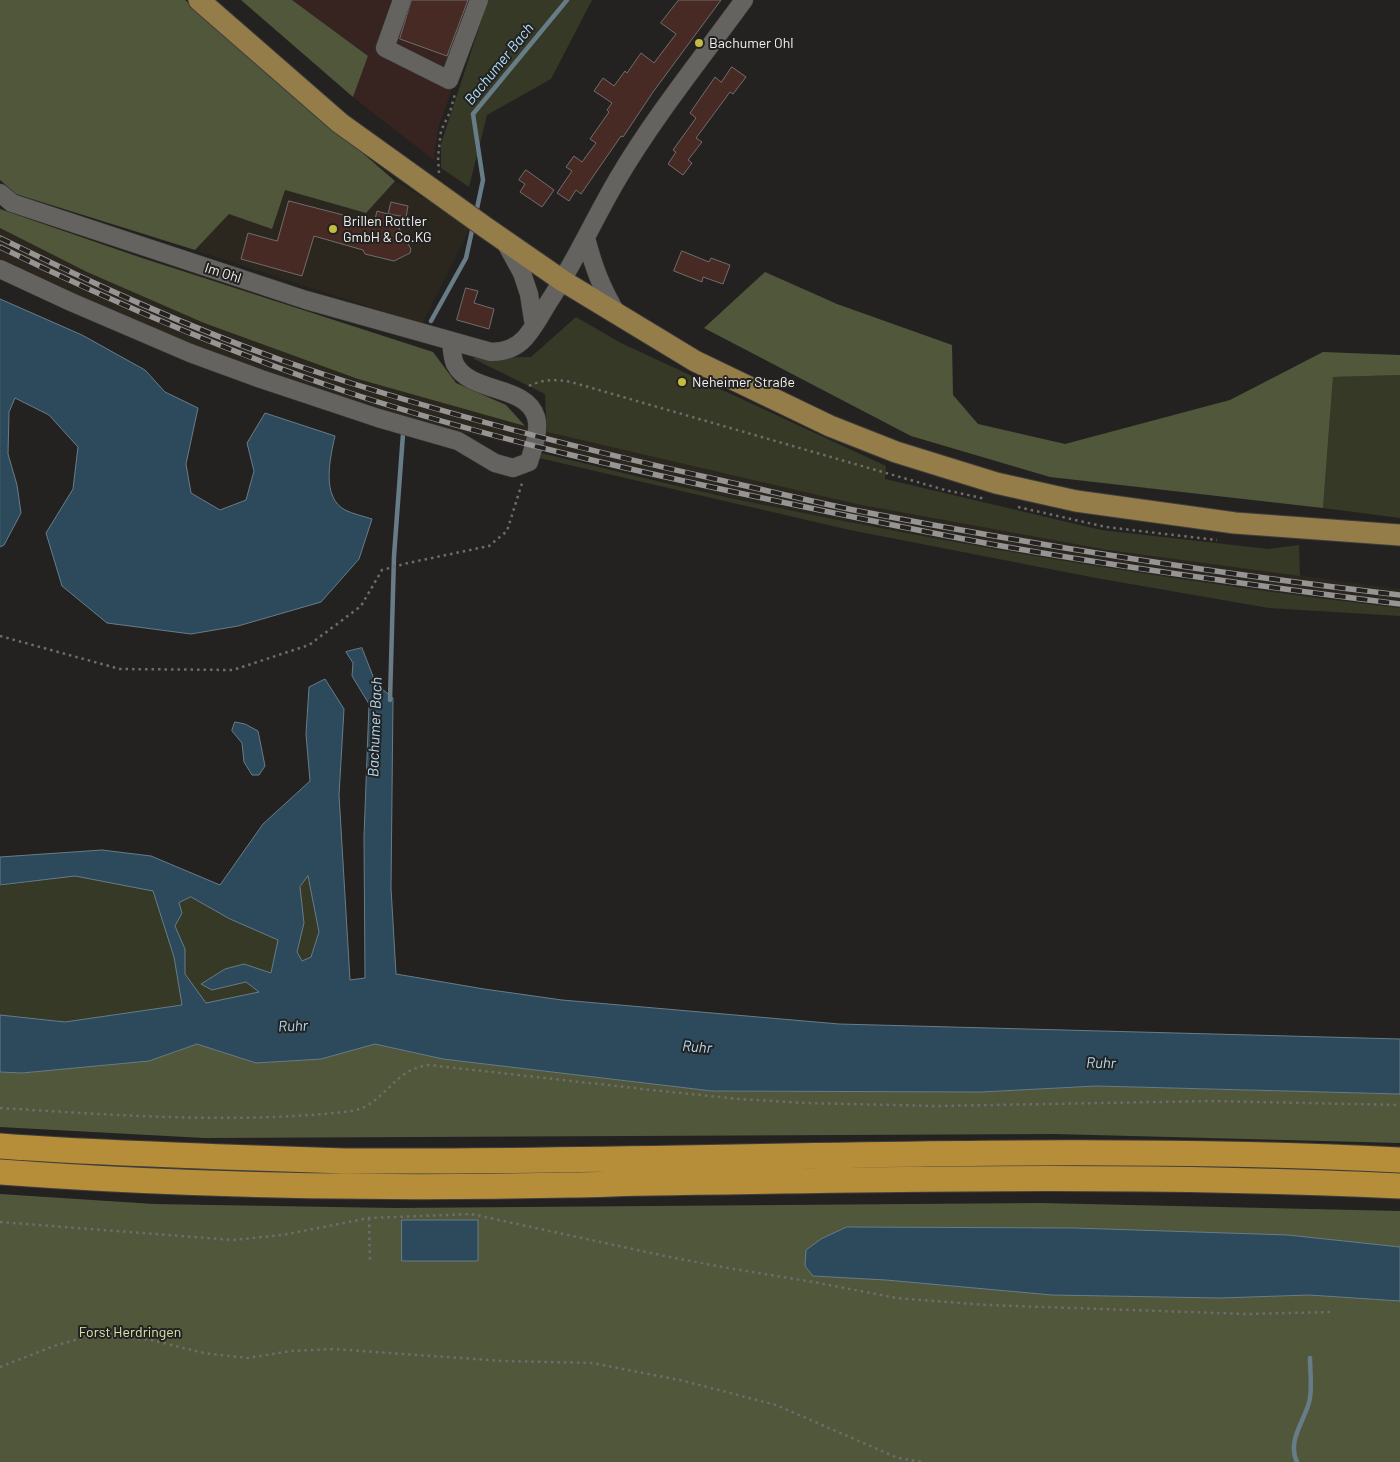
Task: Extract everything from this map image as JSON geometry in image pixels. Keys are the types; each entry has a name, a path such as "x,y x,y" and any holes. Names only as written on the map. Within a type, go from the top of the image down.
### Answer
{"highway":[{"path":"0,1146 78,1152 342,1161 569,1160 1122,1152 1293,1154 1400,1160"},
{"path":"0,1172 75,1178 337,1186 560,1186 798,1181 1120,1178 1294,1181 1400,1186"}],"main road":[{"path":"199,0 340,123 505,242 617,315 695,361 830,426 896,452 996,483 1076,501 1235,523 1400,535"}],"street":[{"path":"402,0 385,48 449,80 478,0"},
{"path":"0,269 190,353 378,418 458,441 495,463 513,468 529,462 536,437 536,418 532,408 526,402 512,395 482,384 463,374 456,365 452,354 451,341 491,352 501,352 512,348 524,339 563,281 616,181 644,136 744,0"},
{"name":"Im Ohl","path":"0,193 12,203 299,298 451,341"},
{"path":"586,238 599,282 617,315"},
{"path":"505,242 522,273 529,294 534,326"}],"path":[{"path":"440,195 438,157 441,132 450,112 458,86"},
{"path":"0,636 120,669 233,670 309,645 361,606 382,570 489,546 507,532 529,462"},
{"path":"0,1108 252,1119 332,1114 357,1110 366,1106 403,1073 412,1068 428,1065 690,1094 805,1103 936,1106 1210,1101 1400,1105"},
{"path":"0,1222 233,1240 282,1235 369,1218 471,1214 665,1256 819,1282 896,1298 987,1305 1245,1314 1333,1312"},
{"path":"369,1218 370,1262"},
{"path":"0,1367 54,1346 82,1338 119,1337 151,1340 204,1353 248,1358 291,1351 333,1349 503,1361 592,1363 684,1380 776,1405 898,1458 922,1462"}],"shaded area":[{"path":"292,0 484,0 438,128 434,160 353,97 368,56"},
{"path":"395,181 471,226 422,324 195,250 229,214 284,190 366,213"},
{"path":"0,228 87,272 204,323 358,379 547,432 856,504 1108,550 1400,589 1400,608 1272,594 990,549 757,504 450,429 349,400 272,374 193,345 75,294 0,258"}],"green space":[{"path":"0,0 185,0 395,181 366,213 285,190 272,229 229,214 195,250 16,194 0,180"},
{"path":"241,0 292,0 368,56 353,97"},
{"path":"488,0 592,0 551,79 487,115 469,187 441,168 441,144"},
{"path":"0,209 139,257 433,352 456,383 506,405 525,426 358,379 204,323 87,272 0,228"},
{"path":"765,272 837,304 952,345 953,395 978,424 1065,444 1230,400 1323,352 1400,355 1400,375 1333,377 1323,508 1050,477 911,436 704,328"},
{"path":"576,317 621,343 886,466 885,479 1101,530 1268,549 1299,545 1300,576 1108,550 856,504 547,432 545,394 472,358 531,357"},
{"path":"1400,375 1400,518 1323,508 1333,377"},
{"path":"541,453 732,498 918,535 1159,576 1400,608 1400,616 1269,608 1096,578 850,530 539,458"},
{"path":"75,876 153,891 174,957 182,1005 65,1022 0,1015 0,886"},
{"path":"308,876 319,932 311,957 302,961 297,952 304,923 300,887"},
{"path":"191,897 230,919 278,940 271,974 244,964 225,969 201,984 212,990 246,982 260,992 206,1003 185,974 185,949 175,926 182,913 179,903"},
{"path":"197,1044 256,1063 321,1059 375,1044 443,1059 712,1091 981,1092 1096,1086 1400,1094 1400,1143 1055,1134 204,1138 0,1127 0,1072 22,1073 149,1061"},
{"name":"Forst Herdringen","path":"0,1194 154,1204 394,1208 1041,1203 1400,1211 1400,1462 0,1462"}],"water":[{"path":"0,299 82,335 145,370 165,392 198,408 186,464 191,493 220,510 246,500 254,471 247,443 265,413 335,436 329,476 333,496 337,504 345,510 372,519 359,559 321,602 238,626 191,634 107,623 62,586 46,533 73,489 78,447 49,415 15,398 9,412 8,454 17,485 21,513 4,545 0,547"},
{"name":"Ruhr","path":"362,648 376,684 393,698 391,888 396,974 562,1000 839,1024 1400,1039 1400,1094 1096,1086 981,1092 712,1091 443,1059 375,1044 321,1059 256,1063 197,1044 149,1061 22,1073 0,1072 0,1015 65,1022 182,1005 174,957 153,891 75,876 0,885 0,857 102,850 151,856 220,885 263,824 310,781 306,734 309,687 325,679 344,709 339,795 350,980 365,978 364,837 369,704 352,676 353,663 346,652","holes":["308,876 319,932 311,957 302,961 297,952 304,923 300,887","191,897 230,919 278,940 271,973 244,964 225,969 201,984 212,990 246,982 259,992 206,1003 185,974 185,949 175,926 182,913 179,903"]},
{"path":"235,722 245,724 258,731 265,766 259,775 252,775 244,762 242,743 232,731"},
{"path":"402,1220 478,1220 478,1261 402,1261"},
{"path":"847,1227 1074,1228 1288,1235 1400,1247 1400,1301 1309,1295 1220,1298 1052,1295 886,1280 813,1276 805,1266 806,1250 821,1239"}],"building":[{"path":"412,0 468,0 447,56 400,39"},
{"path":"679,0 721,0 653,92 623,137 621,136 581,194 576,190 569,201 557,193 572,171 566,167 574,156 582,162 596,143 590,139 609,112 607,110 612,103 594,91 603,78 614,86 625,71 627,73 641,53 654,63 676,34 661,23"},
{"path":"732,67 746,77 733,94 730,92 696,138 702,142 688,160 692,163 683,175 668,164 676,152 673,150 696,118 690,113 715,77 721,82"},
{"path":"526,170 554,190 542,207 520,192 525,184 519,180"},
{"name":"Brillen Rottler GmbH & Co.KG","path":"289,201 374,223 377,211 388,214 391,202 408,206 406,217 391,214 411,249 410,253 394,261 365,254 363,250 314,236 302,276 241,259 248,233 277,241"},
{"path":"682,251 709,262 711,258 730,265 723,284 703,277 702,282 674,271"},
{"path":"466,288 478,291 474,303 494,309 489,329 457,320"}],"waterway":[{"name":"Bachumer Bach","path":"476,213 483,180 473,114 567,0"},
{"name":"Bachumer Bach","path":"431,321 466,258 473,226"},
{"name":"Bachumer Bach","path":"390,700 394,556 403,434"},
{"path":"1297,1462 1294,1454 1295,1437 1310,1398 1310,1358"}],"railway":[{"path":"0,238 139,303 245,347 390,395 501,427 808,500 927,524 1197,568 1400,595"},
{"path":"0,247 86,288 173,326 305,378 399,409 499,437 651,474 996,545 1198,577 1400,604"}],"place":[{"name":"Bachumer Ohl","path":"699,43"},
{"name":"Brillen Rottler GmbH & Co.KG","path":"333,229"},
{"name":"Neheimer Straße","path":"682,382"}]}
